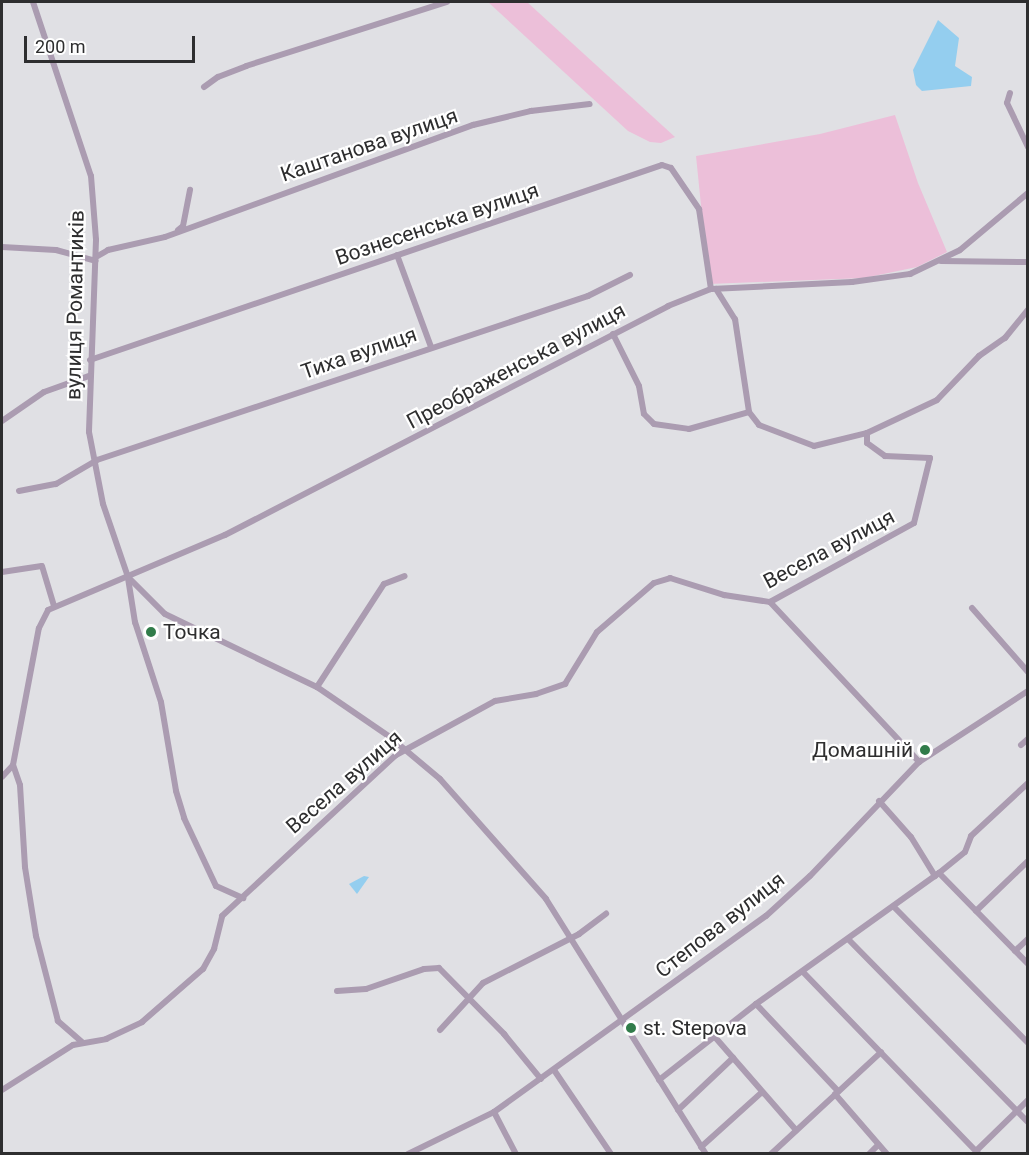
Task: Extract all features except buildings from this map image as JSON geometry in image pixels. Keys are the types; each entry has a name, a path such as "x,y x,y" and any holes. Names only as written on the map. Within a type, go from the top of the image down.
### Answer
{"street":[{"name":"вулиця Романтиків","path":"33,2 91,176 96,259 89,376 90,432 97,460 103,504 128,577 135,622 161,702 169,759 184,818 216,886 243,898"},
{"path":"204,87 218,76 246,66 447,2"},
{"path":"1010,93 1007,104 1028,147"},
{"name":"Каштанова вулиця","path":"96,259 108,250 165,237 473,125 531,111 590,104"},
{"name":"Вознесенська вулиця","path":"90,360 667,165 699,209 713,289"},
{"path":"176,233 183,226 190,190"},
{"name":"Преображенська вулиця","path":"54,606 225,535 613,334 713,289 888,278 940,261 960,250 1028,193"},
{"path":"2,247 56,250 96,259"},
{"path":"397,255 431,346"},
{"name":"Преображенська вулиця","path":"940,261 1028,262"},
{"name":"Тиха вулиця","path":"19,491 56,484 97,460 431,346 588,296 630,275"},
{"path":"713,289 735,319 749,412 770,431 814,446 867,433 937,400 971,363 1005,338 1028,309"},
{"path":"613,334 639,386 644,414 654,424 677,430 706,427 711,420 749,412"},
{"path":"2,421 44,392 89,376"},
{"name":"Весела вулиця","path":"2,1090 82,1042 124,1031 165,1004 202,969 214,949 222,916 404,748 495,701 536,694 565,684 597,632 662,579 741,600 770,602 914,523 930,458 885,456 867,443 867,433"},
{"path":"2,572 42,566 54,606 39,628 13,765 23,808 25,867 36,936 58,1021 82,1042"},
{"path":"317,687 384,584 405,576"},
{"path":"128,577 165,614 317,687 404,748 440,779 498,841 572,936 706,1154"},
{"path":"770,602 919,762"},
{"path":"972,608 1028,672"},
{"name":"Степова вулиця","path":"408,1154 494,1112 766,916 810,876 879,801 919,762 1028,691"},
{"path":"1021,745 1028,739"},
{"path":"2,777 13,765"},
{"path":"659,1080 756,1004 849,940 965,852 971,836 1028,783"},
{"path":"879,801 911,837 937,874 1028,964"},
{"path":"976,911 1028,861"},
{"path":"894,907 1028,1043"},
{"path":"440,1030 469,996 497,974 572,936 606,914"},
{"path":"1015,951 1028,939"},
{"path":"849,940 1028,1122"},
{"path":"337,990 366,989 433,967 445,971 541,1079"},
{"path":"803,972 978,1152 1028,1100"},
{"path":"756,1004 887,1154"},
{"path":"714,1036 796,1130"},
{"path":"771,1154 881,1052"},
{"path":"678,1110 733,1058"},
{"path":"554,1070 610,1154"},
{"path":"701,1147 762,1092"},
{"path":"494,1112 516,1154"},
{"path":"869,1154 878,1145"}],"shaded area":[{"path":"488,2 527,2 675,137 661,143 650,142 628,131"},
{"path":"895,115 918,183 947,252 917,267 864,278 709,284 696,156 820,134"}],"water":[{"path":"938,20 959,38 955,66 972,77 971,86 922,91 916,85 913,70"},
{"path":"364,876 369,877 357,894 349,884"}],"place":[{"name":"Точка","path":"151,632"},
{"name":"Домашній","path":"925,750"},
{"name":"st. Stepova","path":"631,1028"}]}
